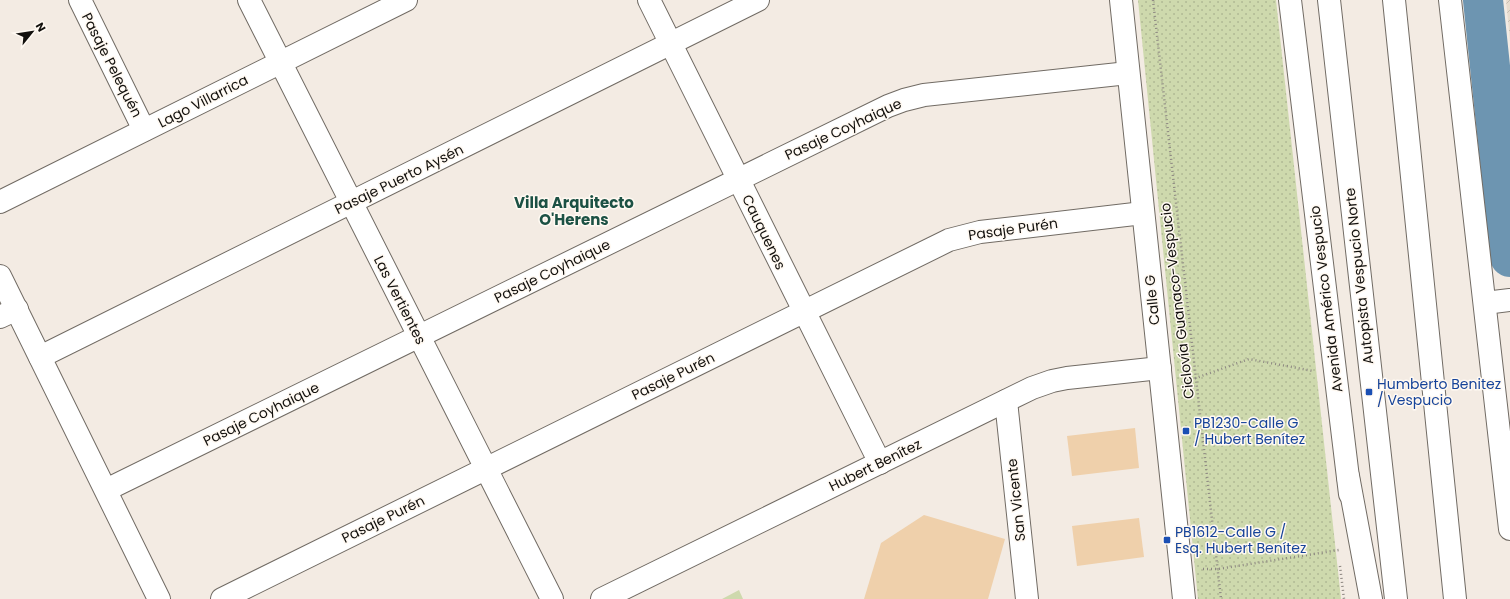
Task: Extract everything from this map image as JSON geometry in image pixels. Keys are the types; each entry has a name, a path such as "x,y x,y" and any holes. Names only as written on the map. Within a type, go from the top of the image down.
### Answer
{"main road":[{"name":"Pasaje Pelequén","path":"80,0 144,130"},
{"name":"Las Vertientes","path":"249,0 552,599"},
{"name":"Lago Villarrica","path":"0,202 406,0"},
{"name":"Cauquenes","path":"649,0 880,463"},
{"name":"Pasaje Puerto Aysén","path":"40,357 758,0"},
{"name":"Calle G","path":"1121,0 1184,599"},
{"name":"Avenida Américo Vespucio","path":"1290,0 1348,476 1361,599"},
{"name":"Autopista Vespucio Norte","path":"1329,0 1396,599"},
{"path":"1394,0 1455,599"},
{"path":"1450,0 1510,529"},
{"name":"Pasaje Coyhaique","path":"106,490 872,113 904,100 924,95 1128,73"},
{"name":"Pasaje Purén","path":"222,599 935,247 963,236 996,230 1143,213"},
{"path":"0,276 8,313 40,357 159,599"},
{"path":"1485,303 1510,300"},
{"name":"Hubert Benítez","path":"602,599 1032,388 1052,381 1085,376 1160,376"},
{"name":"San Vicente","path":"1006,401 1027,599"},
{"path":"1348,476 1370,599"}],"path":[{"name":"Ciclovía Guanaco-Vespucio","path":"1152,0 1221,599"},
{"path":"1160,376 1196,378 1249,359 1319,372"},
{"path":"1338,543 1339,557"},
{"path":"1181,570 1218,569 1339,550"},
{"path":"1340,564 1344,599"}],"shaded area":[{"path":"1506,0 1510,0 1510,41"}],"green space":[{"path":"1138,0 1276,0 1341,599 1198,599"},
{"path":"739,590 743,599 722,599"}],"building":[{"path":"1135,428 1139,468 1072,476 1067,436"},
{"path":"924,515 1005,539 988,599 864,599 881,543"},
{"path":"1139,518 1144,557 1077,566 1072,526"}],"waterway":[{"path":"1483,0 1510,257"}],"place":[{"name":"Humberto Benitez / Vespucio","path":"1369,392"},
{"name":"PB1230-Calle G / Hubert Benítez","path":"1186,431"},
{"name":"PB1612-Calle G / Esq. Hubert Benítez","path":"1167,540"}],"district":[{"name":"Villa Arquitecto O'Herens","path":"574,212"}]}
